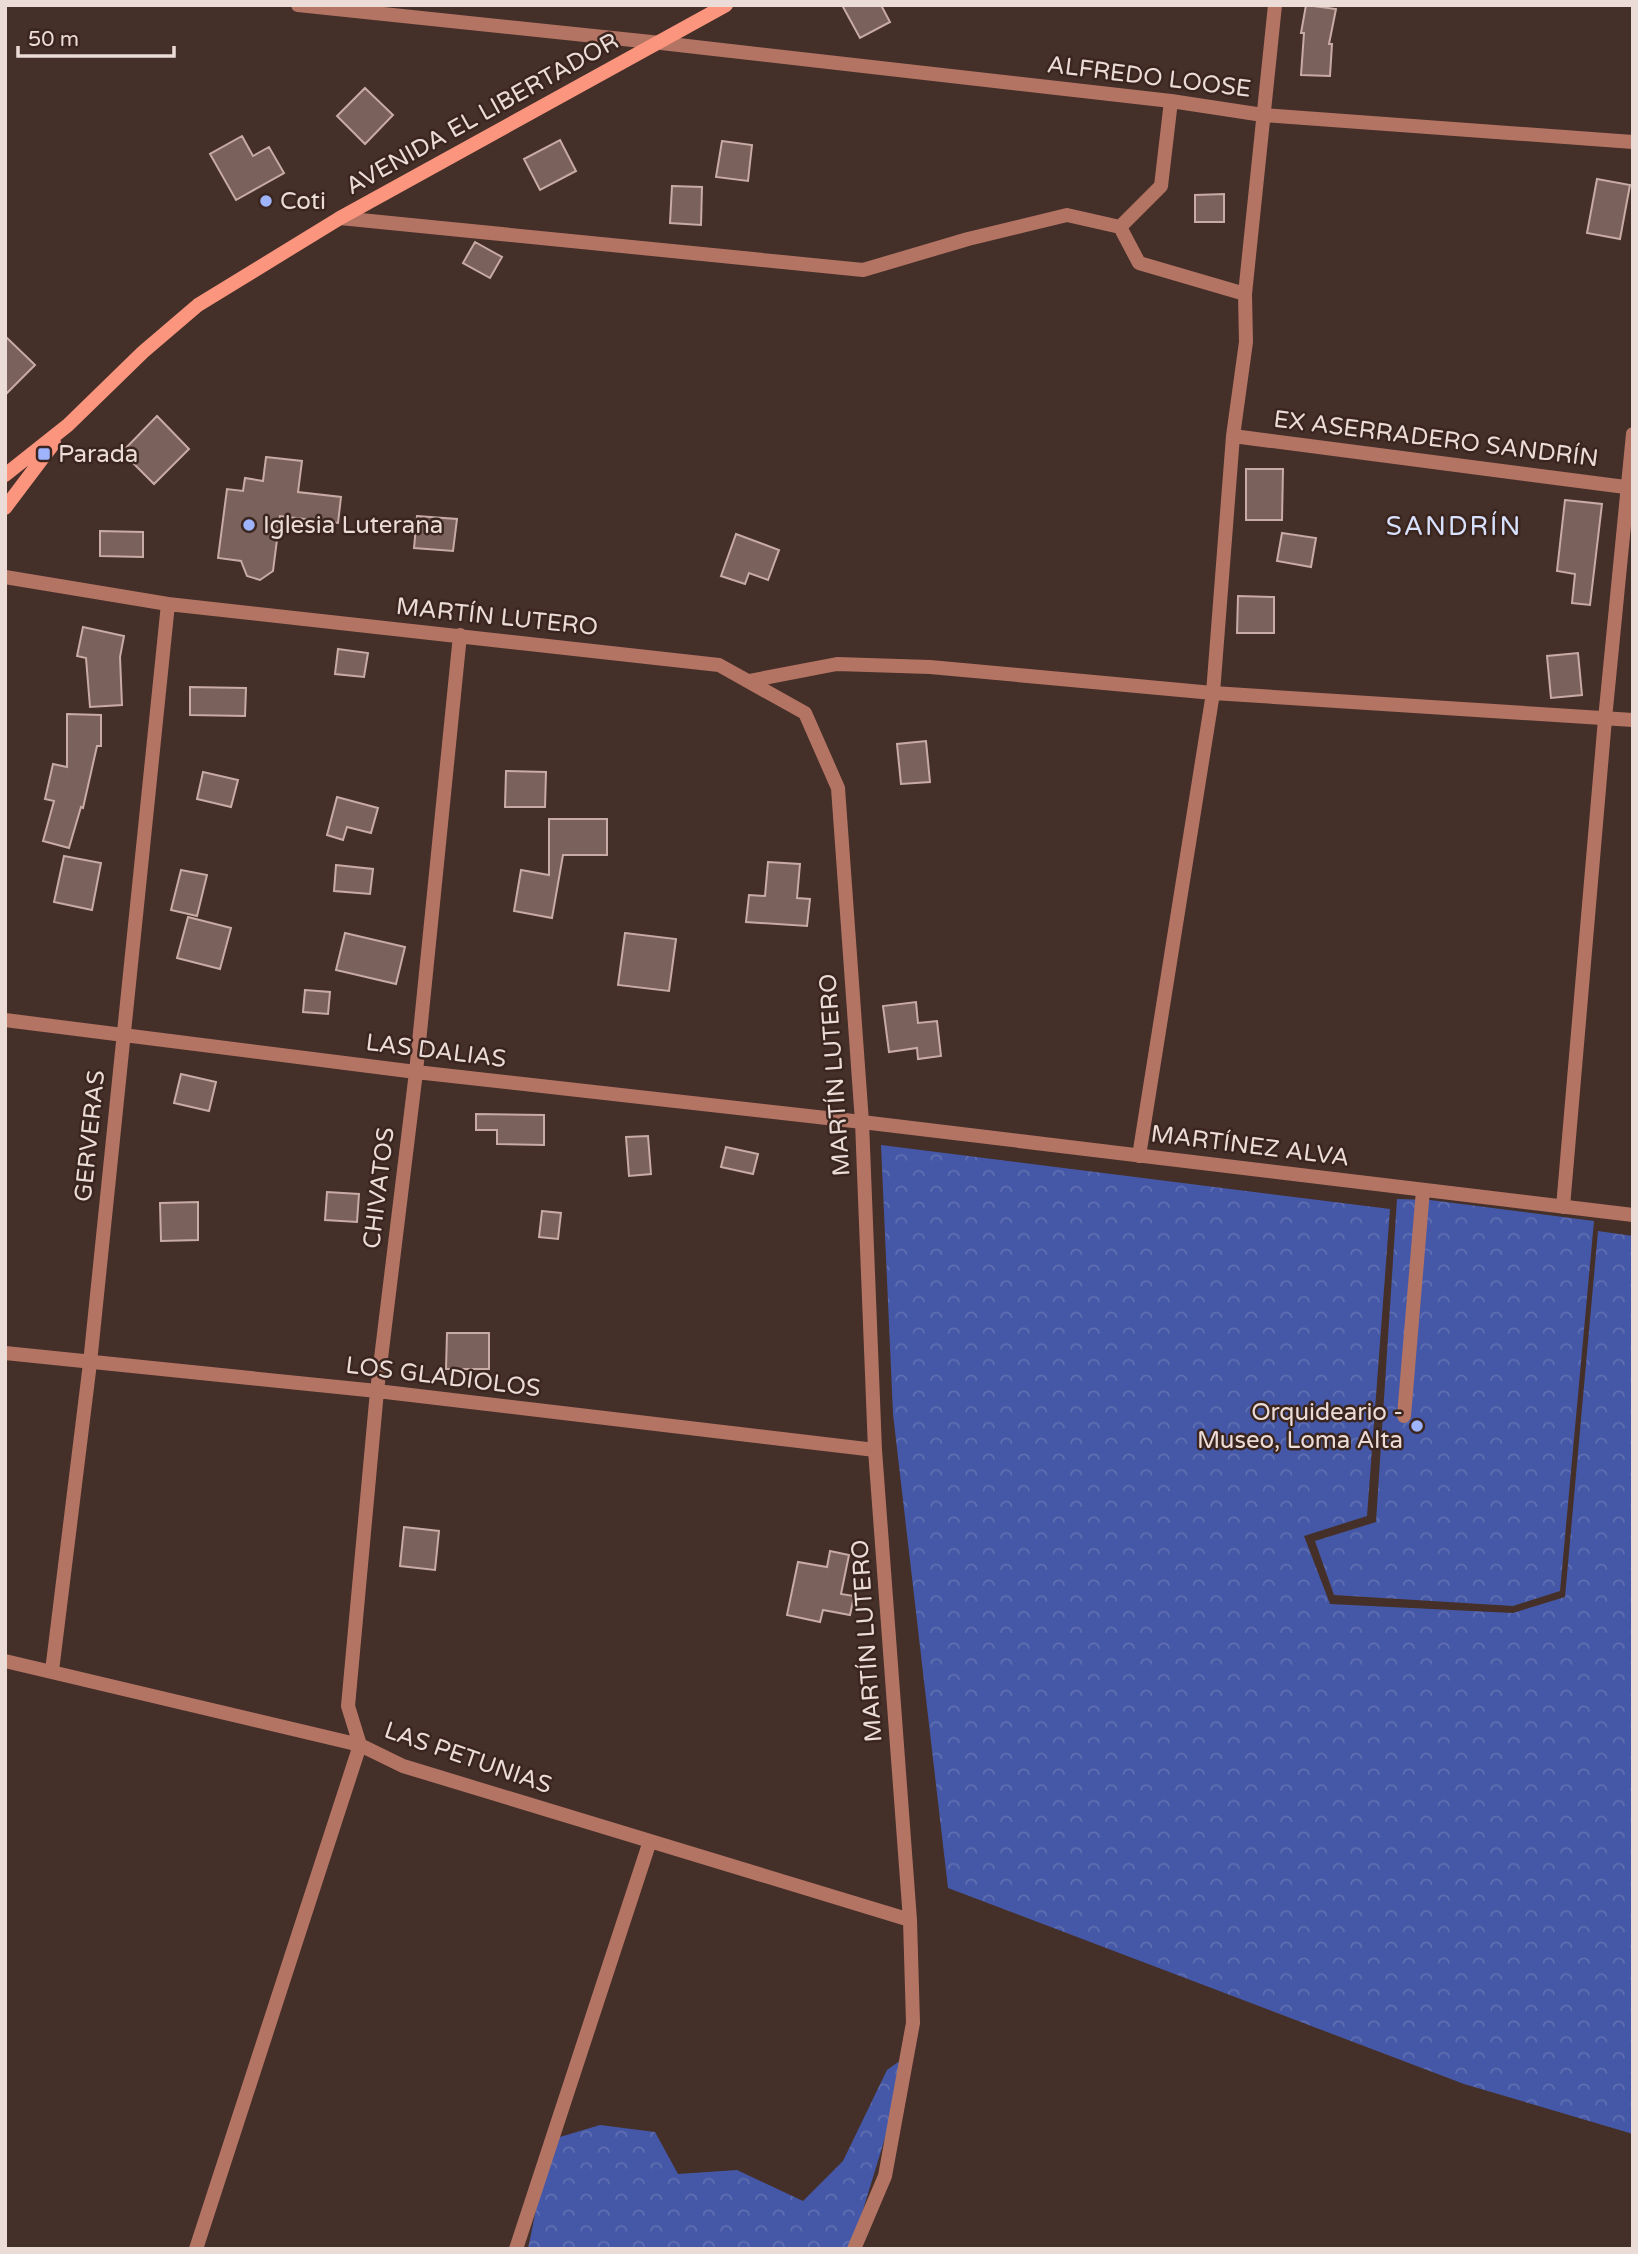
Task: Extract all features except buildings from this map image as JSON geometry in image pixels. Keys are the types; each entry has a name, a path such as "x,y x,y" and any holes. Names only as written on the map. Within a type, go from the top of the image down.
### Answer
{"main road":[{"name":"AVENIDA EL LIBERTADOR","path":"5,475 68,425 143,352 198,305 340,218 726,5"},
{"name":"AVENIDA EL LIBERTADOR","path":"5,508 68,425"}],"street":[{"name":"ALFREDO LOOSE","path":"298,5 1171,101 1263,115 1633,142"},
{"path":"1139,1156 1213,693 1233,436 1246,342 1245,294 1275,5"},
{"path":"1120,227 1161,186 1171,101"},
{"path":"340,218 863,270 968,239 1067,215 1120,227 1139,263 1245,294"},
{"path":"1563,1207 1605,719 1630,488 1633,434"},
{"name":"EX ASERRADERO SANDRÍN","path":"1233,436 1630,488"},
{"name":"MARTÍN LUTERO","path":"5,578 167,604 719,665 805,713 838,788 862,1122 875,1450 910,1920 913,2023 885,2176 854,2249"},
{"name":"GERVERAS","path":"52,1671 90,1363 167,604"},
{"name":"CHIVATOS","path":"360,1745 348,1706 377,1391 416,1072 460,635"},
{"path":"749,681 837,664 930,667 1213,693 1633,720"},
{"name":"LAS DALIAS","path":"5,1020 416,1072 862,1122"},
{"name":"MARTÍNEZ ALVA","path":"862,1122 1633,1215"},
{"path":"1404,1416 1423,1190"},
{"name":"LOS GLADIOLOS","path":"5,1353 377,1391 875,1450"},
{"name":"LAS PETUNIAS","path":"5,1661 360,1745 403,1766 910,1920"},
{"path":"196,2249 360,1745"},
{"path":"516,2249 650,1841"}],"green space":[{"path":"881,1145 1390,1209 1367,1516 1304,1536 1330,1604 1513,1613 1565,1597 1598,1231 1633,1236 1633,2134 1464,2084 948,1888 893,1414"},
{"path":"1397,1199 1430,1200 1594,1221 1560,1591 1513,1606 1334,1595 1315,1541 1376,1522"},
{"path":"911,2053 851,2249 528,2249 550,2140 600,2125 655,2132 678,2174 737,2170 803,2201 843,2161 887,2070"}],"place":[{"name":"Coti","path":"266,201"},
{"name":"Parada","path":"44,454"},
{"name":"Iglesia Luterana","path":"249,525"},
{"name":"Orquideario - Museo, Loma Alta","path":"1417,1426"}],"district":[{"name":"SANDRÍN","path":"1454,526"}]}
